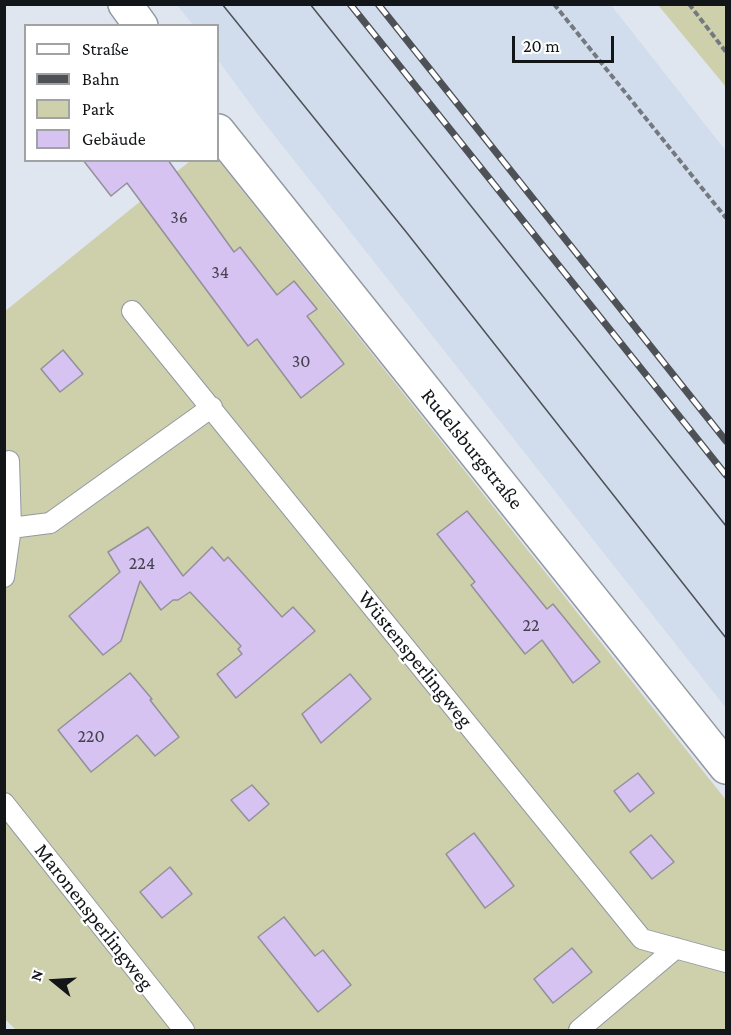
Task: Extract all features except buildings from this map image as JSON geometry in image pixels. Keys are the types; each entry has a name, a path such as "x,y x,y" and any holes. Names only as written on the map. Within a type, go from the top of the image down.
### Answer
{"street":[{"path":"125,4 140,24"},
{"name":"Rudelsburgstraße","path":"219,132 726,767"}],"lane":[{"name":"Wüstensperlingweg","path":"132,311 642,939 726,962"},
{"path":"11,528 50,523 212,407"},
{"path":"4,577 11,528 9,461"},
{"name":"Maronensperlingweg","path":"4,803 184,1030"},
{"path":"579,1030 676,948"}],"path":[{"path":"554,4 726,218"},
{"path":"689,4 726,52"}],"shaded area":[{"path":"177,5 611,5 726,151 726,708 259,116 219,61 219,24 192,24"}],"green space":[{"path":"658,5 726,5 726,87"},
{"path":"219,161 726,800 726,1030 16,1030 4,1018 4,312 189,162"}],"tram line":[{"path":"222,4 407,233 726,638"},
{"path":"310,4 726,526"}],"railway":[{"path":"350,4 726,475"},
{"path":"378,4 726,441"}]}
